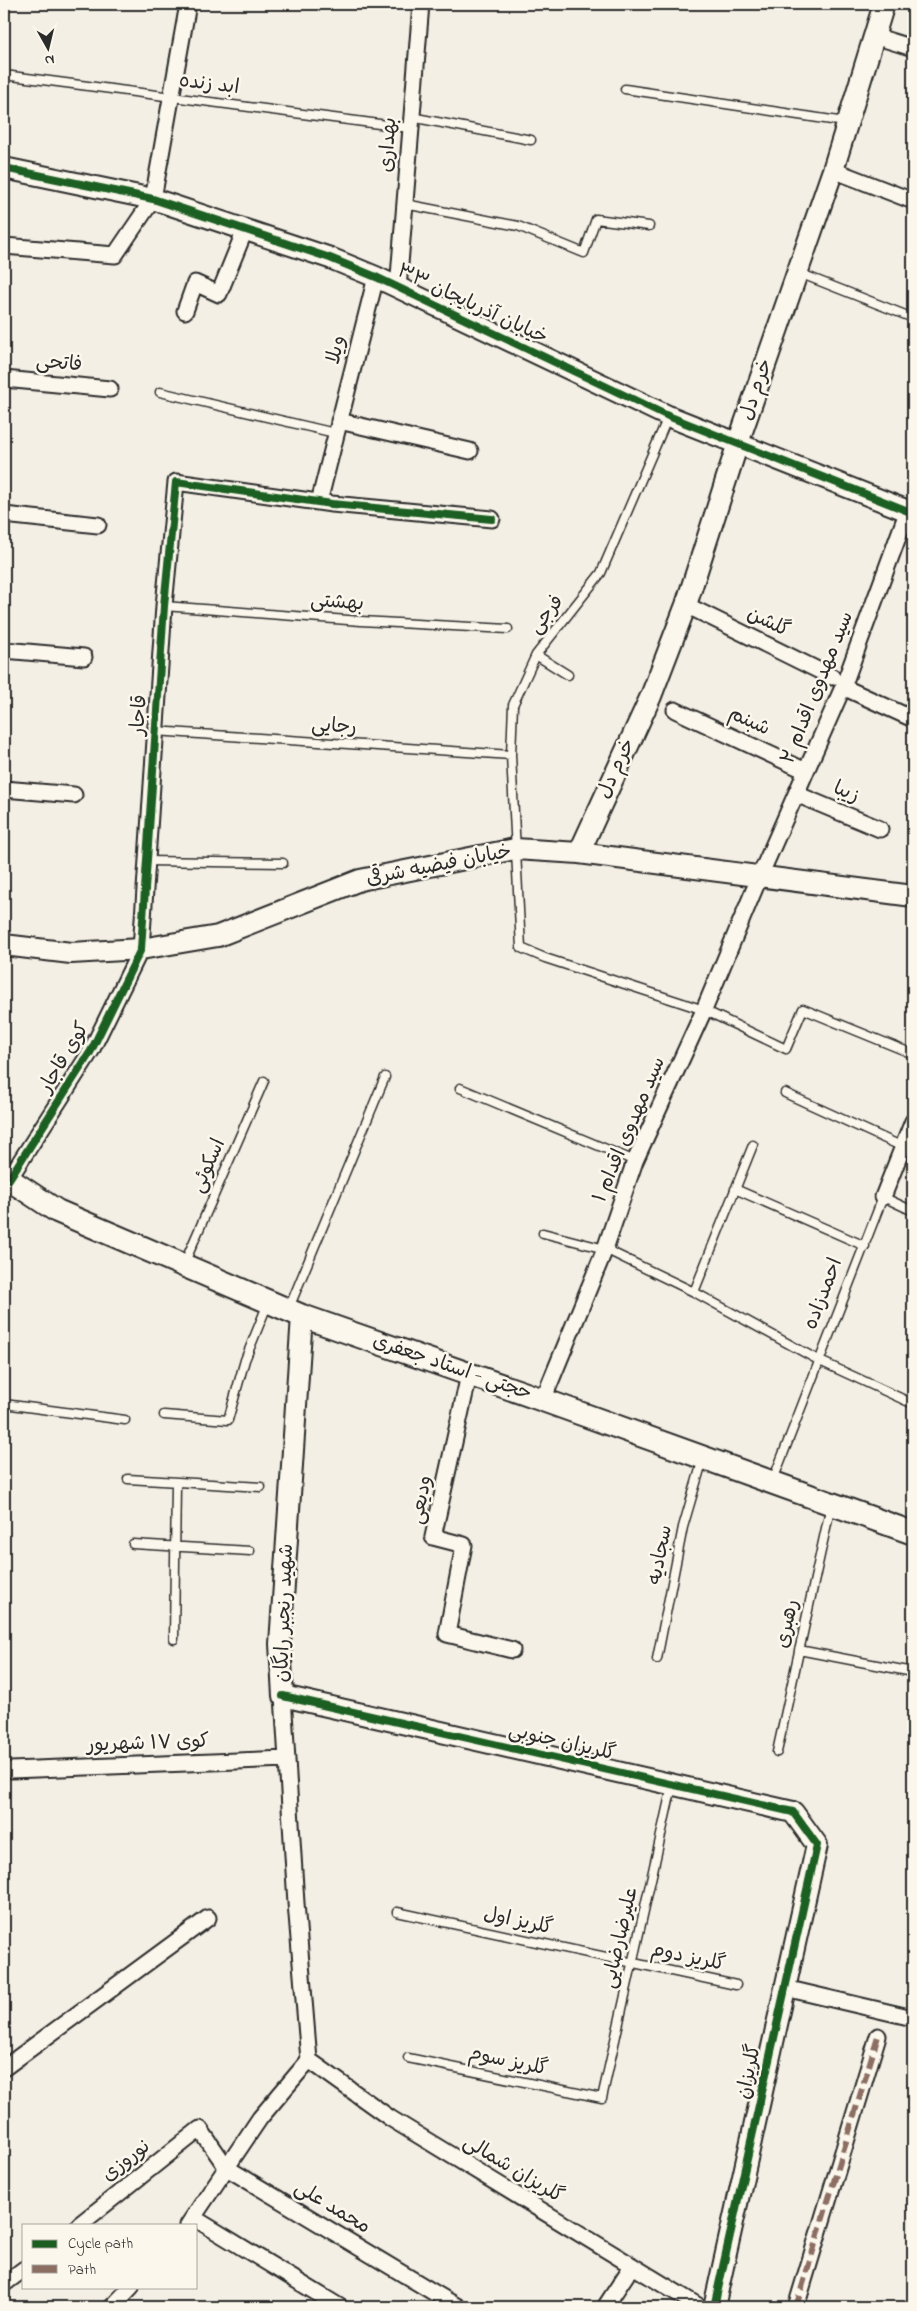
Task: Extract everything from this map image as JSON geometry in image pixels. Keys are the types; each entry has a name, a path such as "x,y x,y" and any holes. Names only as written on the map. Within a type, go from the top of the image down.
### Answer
{"main road":[{"name":"حجتی - استاد جعفری","path":"6,1177 56,1211 286,1309 913,1533"}],"street":[{"path":"4,246 115,255 154,199 188,4"},
{"name":"بهداری","path":"398,289 421,4"},
{"name":"خرم دل","path":"579,853 651,696 686,605 738,443 833,170 884,4"},
{"path":"874,36 913,48"},
{"name":"خیابان آذربایجان ۳۳","path":"4,168 154,199 330,258 376,277 668,416 911,511"},
{"path":"833,170 913,201"},
{"path":"185,312 195,283 219,294 245,230"},
{"name":"ویلا","path":"319,502 376,277"},
{"name":"فاتحی","path":"4,380 110,389"},
{"path":"337,427 470,451"},
{"name":"قاجار","path":"141,949 164,606 176,482 319,502"},
{"path":"319,502 492,520"},
{"name":"سید مهدوی اقدام ۲","path":"759,878 806,771 837,682 911,511"},
{"path":"4,515 98,525"},
{"name":"گلشن","path":"686,605 913,719"},
{"path":"4,650 84,657"},
{"name":"شبنم","path":"675,710 806,771"},
{"path":"4,789 74,795"},
{"name":"زیبا","path":"796,794 880,829"},
{"name":"خیابان فیضیه شرقی","path":"4,945 71,953 141,949 218,936 360,880 515,849 579,853 759,878 913,896"},
{"name":"سید مهدوی اقدام ۱","path":"543,1400 605,1249 635,1161 704,1010 759,878"},
{"name":"کوی قاجار","path":"6,1177 92,1051 141,949"},
{"name":"احمدزاده","path":"883,1197 913,1120"},
{"name":"شهید رنجبر رایگان","path":"286,1309 280,1644 296,1903 309,2060"},
{"name":"ودیعی","path":"469,1375 433,1537 464,1545 447,1634 512,1650"},
{"name":"گلریزان جنوبی","path":"283,1696 793,1812 817,1845"},
{"name":"کوی ۱۷ شهریور","path":"11,1770 287,1759"},
{"name":"گلریزان","path":"714,2307 817,1845"},
{"path":"4,2068 208,1918"},
{"path":"785,1988 913,2018"},
{"path":"796,2307 878,2036"},
{"path":"191,2221 260,2118 309,2060"},
{"name":"گلریزان شمالی","path":"309,2060 390,2118 700,2307"},
{"name":"محمد علی","path":"200,2130 227,2168 458,2307"},
{"name":"نوروزی","path":"80,2224 200,2130"},
{"path":"198,2225 340,2307"},
{"path":"605,2307 632,2266"},
{"path":"4,2284 22,2270"},
{"path":"112,2307 130,2288"}],"lane":[{"name":"ابد زنده","path":"4,75 171,96 411,122 530,140"},
{"path":"625,89 848,123"},
{"path":"405,204 518,226 584,253 596,219 649,226"},
{"path":"797,273 913,318"},
{"path":"160,392 337,427"},
{"name":"فرجی","path":"668,416 601,573 536,655 513,705 511,755 515,849 521,948 545,958 704,1010"},
{"name":"بهشتی","path":"164,606 361,621 508,629"},
{"path":"536,655 568,674"},
{"name":"رجایی","path":"155,731 511,755"},
{"path":"147,861 283,863"},
{"path":"704,1010 786,1049 804,1009 913,1054"},
{"path":"164,1415 228,1420 245,1360 286,1309 385,1077"},
{"name":"اسکوئی","path":"183,1265 264,1081"},
{"path":"460,1088 635,1161"},
{"path":"785,1093 903,1147"},
{"path":"694,1292 753,1145"},
{"path":"735,1189 865,1246"},
{"path":"883,1197 913,1210"},
{"name":"احمدزاده","path":"772,1482 883,1197"},
{"path":"543,1233 605,1249 694,1292 820,1361 909,1402"},
{"path":"4,1404 125,1420"},
{"name":"سجادیه","path":"658,1659 683,1527 703,1458"},
{"path":"128,1479 176,1484 261,1488"},
{"path":"174,1639 176,1484"},
{"name":"رهبری","path":"777,1752 831,1503"},
{"path":"133,1544 175,1545 250,1551"},
{"path":"799,1650 913,1672"},
{"name":"علیرضارضایی","path":"602,2098 673,1784"},
{"name":"گلریز اول","path":"397,1912 632,1963"},
{"name":"گلریز دوم","path":"632,1963 736,1985"},
{"name":"گلریز سوم","path":"408,2058 602,2098"}],"marked path":[{"path":"796,2307 878,2036"}],"cycle path":[{"path":"4,168 153,199 330,258 376,277 668,416 913,513"},
{"path":"9,1179 91,1051 141,949 164,606 176,482 332,504 492,519"},
{"path":"283,1696 793,1812 817,1845 714,2307"}]}
